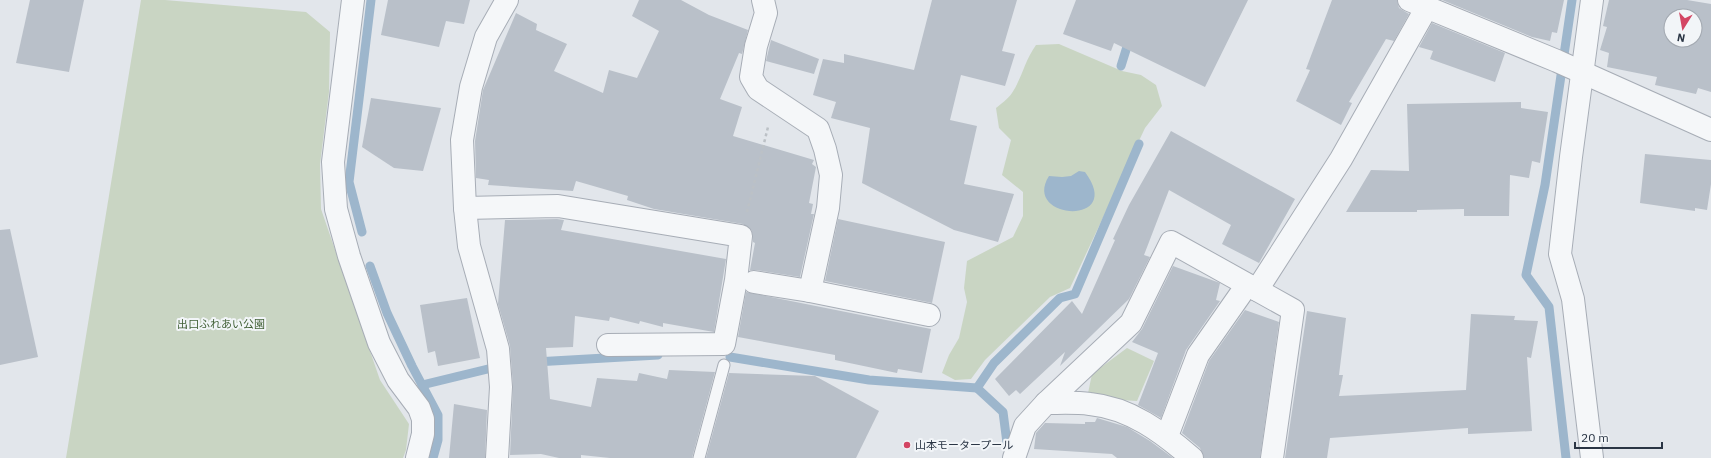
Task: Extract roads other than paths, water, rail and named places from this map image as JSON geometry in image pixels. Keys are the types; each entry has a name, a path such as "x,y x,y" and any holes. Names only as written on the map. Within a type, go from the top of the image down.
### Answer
{"street":[{"path":"351,0 333,162 336,209 348,256 379,343 398,380 419,408 423,419 423,434 417,458"},
{"path":"497,458 501,387 498,349 469,246 465,208 462,140 471,87 486,37 507,0"},
{"path":"763,0 766,13 756,46 751,77 758,89 818,129 831,174 828,208 810,291"},
{"path":"1592,0 1560,254 1573,300 1592,458"},
{"path":"1167,436 1198,355 1252,287 1341,159 1418,4 1557,61 1711,130"},
{"path":"465,208 558,206 741,236 736,280 724,344 608,345"},
{"path":"1014,458 1025,426 1046,403 1131,323 1171,242 1293,310 1272,458"},
{"path":"754,282 810,291 929,315"},
{"path":"1046,403 1090,404 1129,413 1167,436 1192,458"}],"lane":[{"path":"699,458 724,365"}],"water":[{"path":"1079,171 1085,172 1094,190 1093,202 1084,209 1072,211 1059,209 1049,202 1044,191 1049,176 1071,176"}],"waterway":[{"path":"362,232 349,182 371,0"},
{"path":"1566,458 1549,307 1526,275 1545,185 1572,0"},
{"path":"1121,66 1130,37"},
{"path":"1007,443 1003,412 977,388 994,363 1060,298 1075,294 1139,144"},
{"path":"370,266 387,313 412,366 438,415 438,440 433,458"},
{"path":"535,362 658,355"},
{"path":"730,357 869,380 977,388"},
{"path":"422,385 492,368"}],"place":[{"name":"山本モータープール","path":"907,445"}],"park label":[{"name":"出口ふれあい公園","path":"221,324"}]}
